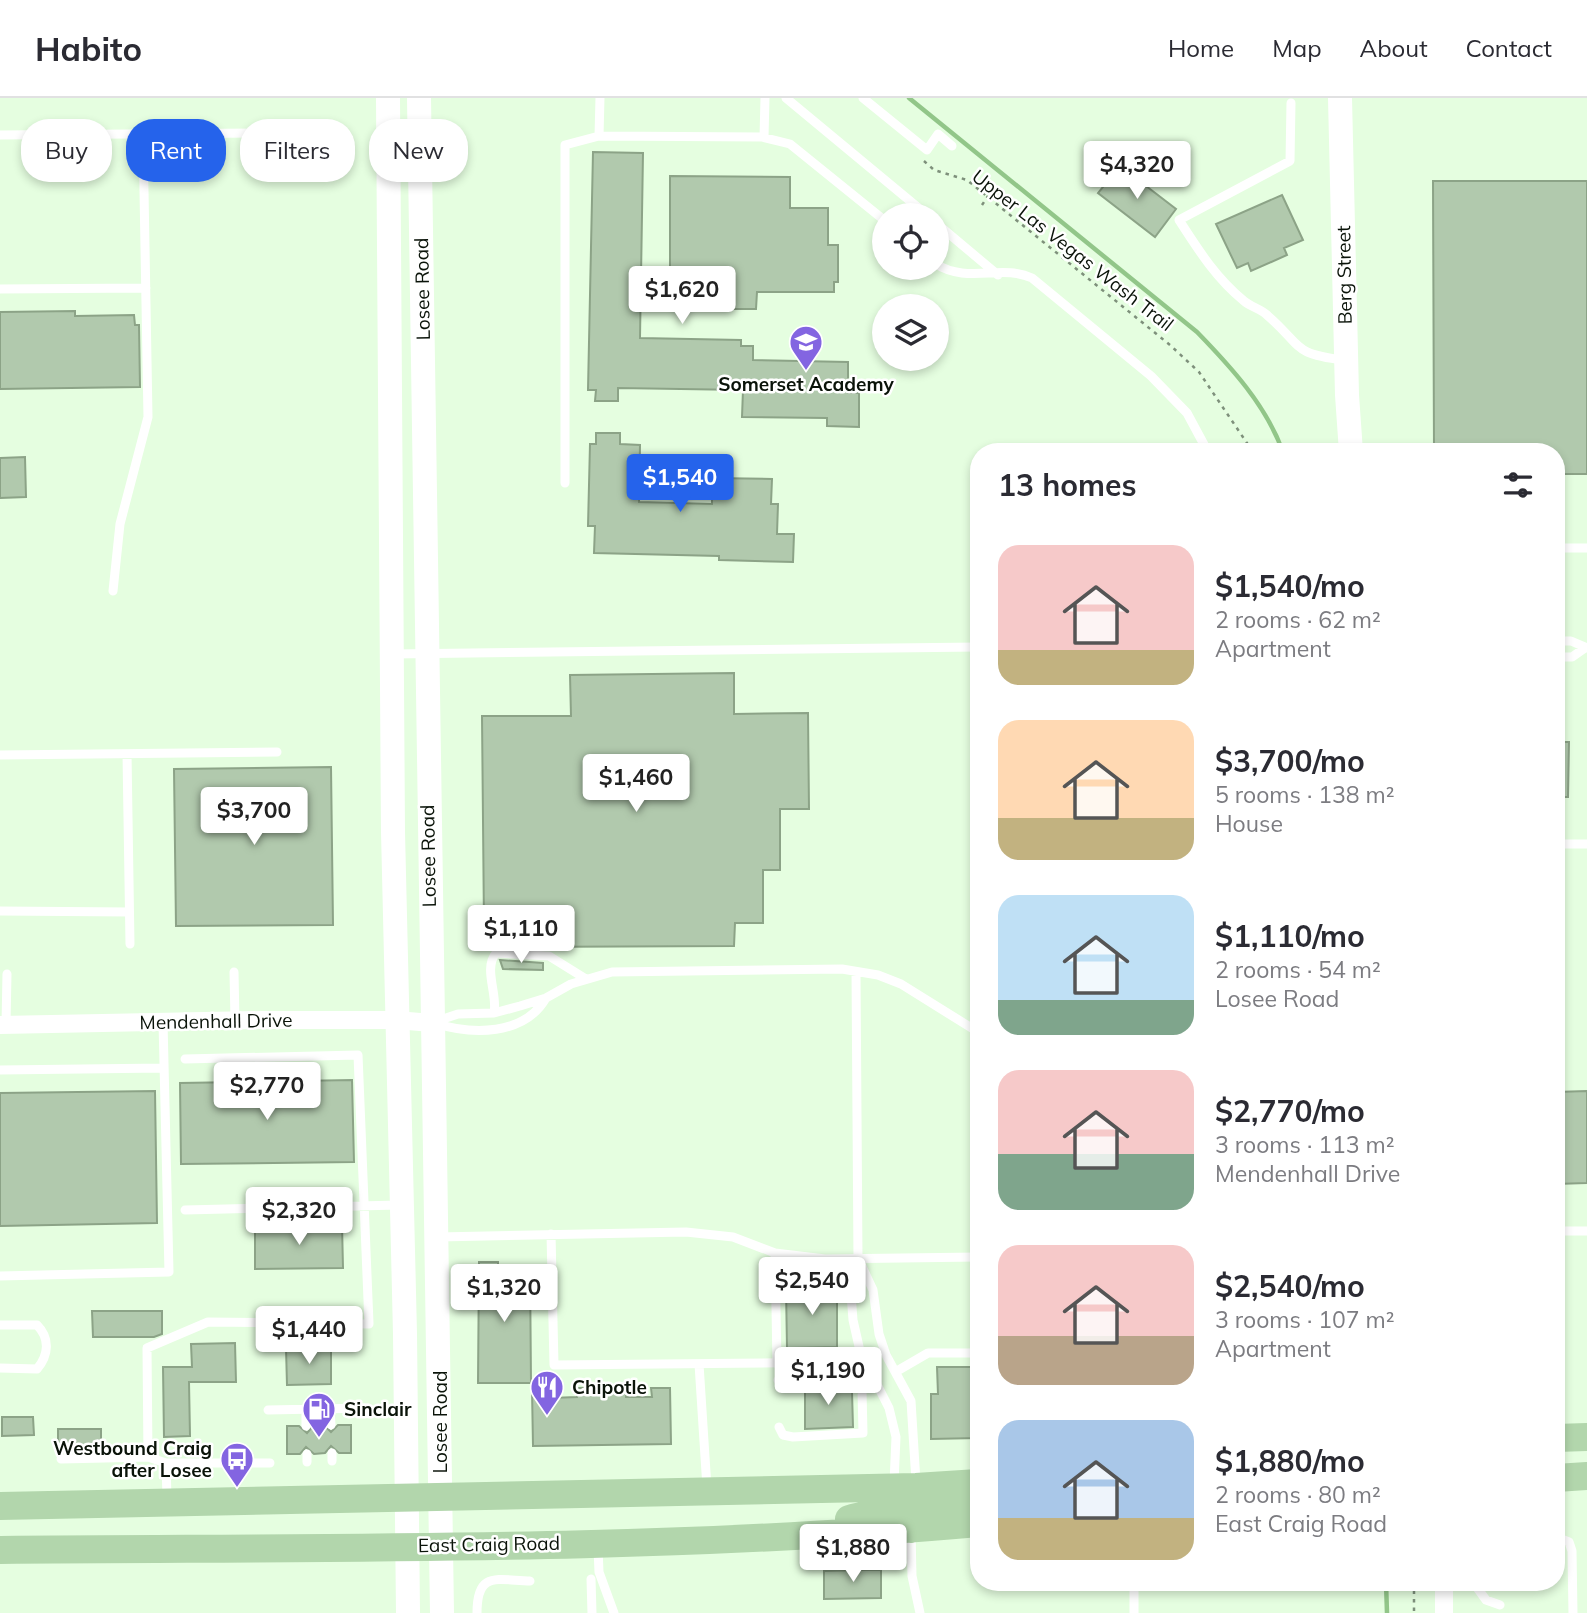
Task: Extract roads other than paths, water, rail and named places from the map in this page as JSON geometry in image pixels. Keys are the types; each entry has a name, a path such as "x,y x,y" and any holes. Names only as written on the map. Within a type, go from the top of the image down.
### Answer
{"main road":[{"name":"Losee Road","path":"388,98 388,119"},
{"path":"404,98 412,119"},
{"name":"Losee Road","path":"419,98 419,119"},
{"name":"Berg Street","path":"1340,98 1351,443"},
{"name":"Losee Road","path":"388,182 396,1020 408,1613"},
{"path":"406,182 408,222 422,256"},
{"name":"Losee Road","path":"421,182 425,653 442,1613"},
{"path":"1565,1438 1587,1437"},
{"path":"1565,1477 1587,1476"},
{"path":"0,1506 905,1488 970,1484"},
{"path":"800,1535 868,1513 894,1510 907,1503 905,1488"},
{"path":"911,1529 923,1511 965,1501 970,1494"},
{"name":"East Craig Road","path":"0,1550 598,1542 800,1535 970,1524"}],"street":[{"name":"Mendenhall Drive","path":"3,1025 396,1020 432,1023"},
{"path":"1444,1591 1444,1613"}],"lane":[{"path":"598,136 600,98"},
{"path":"764,137 765,98"},
{"path":"786,98 913,203"},
{"path":"863,98 927,150 938,134 952,146"},
{"path":"1291,103 1290,161 1180,220 1210,270 1247,303 1267,314 1293,344 1312,356 1346,360"},
{"path":"0,135 126,134"},
{"path":"565,483 565,145 598,136 764,137 790,144 872,210"},
{"path":"113,591 120,524 148,417 144,182"},
{"path":"949,234 998,275"},
{"path":"949,271 968,275 1025,274 1032,278 1151,376 1187,413 1203,443"},
{"path":"0,289 146,288"},
{"path":"1565,548 1587,548"},
{"path":"1565,640 1571,640 1586,648 1572,657 1565,657"},
{"path":"391,654 970,647"},
{"path":"0,755 277,752"},
{"path":"127,754 130,944"},
{"path":"1565,844 1587,844"},
{"path":"0,911 130,912"},
{"path":"494,1013 497,999 490,968 496,953 549,956 586,979"},
{"path":"234,972 235,1021"},
{"path":"432,1023 458,1014 494,1013 546,998 586,979 612,972 856,972 878,975 901,984 970,1026"},
{"path":"856,972 858,1259 851,1294 853,1320 866,1362 889,1408 905,1488"},
{"path":"3,1025 7,974"},
{"path":"432,1023 457,1030 505,1028 536,1015 546,998"},
{"path":"0,1276 169,1272 163,1022"},
{"path":"148,1457 147,1348 208,1322 369,1324 358,1055 185,1059"},
{"path":"0,1070 164,1068"},
{"path":"184,1210 401,1205"},
{"path":"1565,1231 1587,1231"},
{"path":"436,1237 706,1233 733,1237 775,1253 825,1259 970,1257"},
{"path":"551,1234 554,1365 866,1362"},
{"path":"775,1253 777,1364"},
{"path":"858,1259 873,1290 879,1334 886,1355 911,1401 905,1488"},
{"path":"0,1325 37,1325 47,1345 47,1353 37,1369 0,1368"},
{"path":"897,1371 928,1353 970,1353"},
{"path":"699,1364 707,1491"},
{"path":"778,1380 845,1377 862,1391 864,1411 863,1433 793,1437 783,1435 779,1427"},
{"path":"268,1410 366,1408"},
{"path":"306,1409 306,1426"},
{"path":"330,1409 331,1425"},
{"path":"61,1459 148,1457 166,1463 270,1463"},
{"path":"166,1463 167,1503"},
{"path":"911,1529 912,1576 920,1613"},
{"path":"1565,1540 1569,1542 1572,1551 1573,1613"},
{"path":"598,1542 598,1572 614,1613"},
{"path":"591,1579 592,1613"},
{"path":"477,1613 477,1594 482,1584 489,1580 530,1581"},
{"path":"1134,1591 1134,1613"},
{"path":"1480,1591 1486,1600 1500,1605"}],"waterway":[{"path":"909,98 1197,332 1235,373 1267,418 1279,443"},
{"path":"1386,1591 1387,1613"}],"place":[{"name":"Somerset Academy","path":"806,372"},
{"name":"Chipotle","path":"547,1417"},
{"name":"Sinclair","path":"319,1439"},
{"name":"Westbound Craig after Losee","path":"237,1489"}]}
